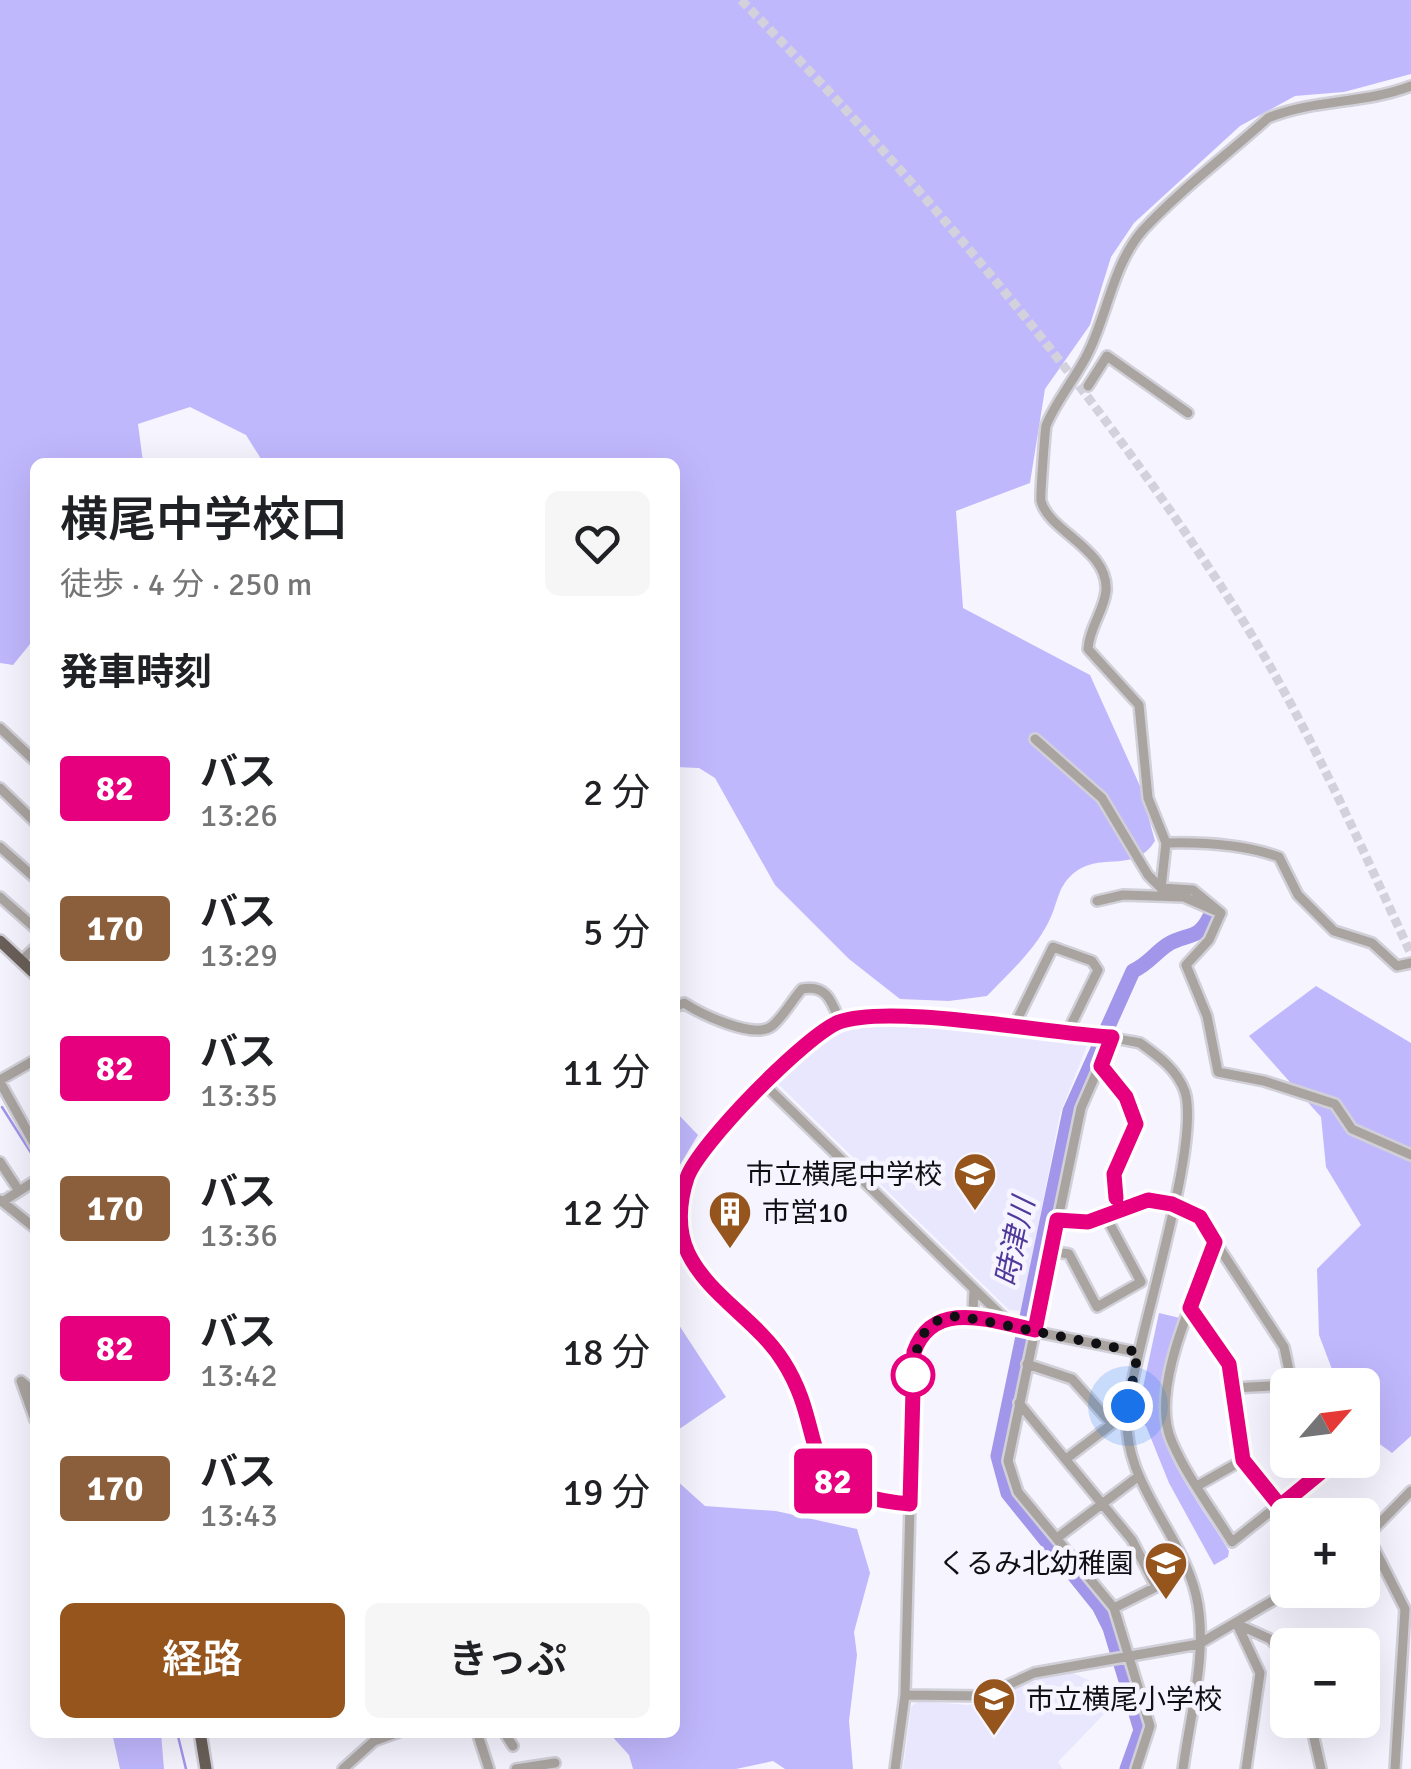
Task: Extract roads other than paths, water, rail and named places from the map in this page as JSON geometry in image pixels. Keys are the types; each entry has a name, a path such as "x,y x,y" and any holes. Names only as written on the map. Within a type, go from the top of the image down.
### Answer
{"main road":[{"path":"0,941 30,970"},
{"path":"199,1738 206,1766"}],"street":[{"path":"1161,888 1166,844 1148,798 1139,704 1088,649 1089,632 1106,592 1102,576 1082,540 1053,519 1041,500 1046,427 1110,304 1121,260 1144,230 1268,118 1292,108 1388,95 1411,86"},
{"path":"1088,386 1107,356 1188,413"},
{"path":"0,728 30,754"},
{"path":"1035,739 1102,798 1148,876 1161,888 1193,890 1221,913"},
{"path":"0,788 30,817"},
{"path":"1166,844 1203,842 1279,857 1298,895 1334,931 1372,943 1397,966 1411,963"},
{"path":"0,864 4,851 30,874"},
{"path":"1097,900 1122,895 1184,897 1221,913"},
{"path":"0,896 30,923"},
{"path":"1221,913 1208,940 1186,965 1207,1016 1218,1072 1264,1080 1335,1104 1352,1129 1411,1155"},
{"path":"1013,1028 1053,947 1092,961 1098,970 1068,1033"},
{"path":"20,962 30,953"},
{"path":"680,1005 684,1003 708,1018 761,1030 775,1023 802,988 814,987 829,996 840,1022"},
{"path":"910,1504 866,1500 834,1482 818,1458 782,1359 686,1250 680,1204 688,1176 764,1085 809,1040 840,1022 894,1017 1140,1042 1164,1060 1185,1093 1187,1127 1138,1352 1125,1438 1139,1476 1195,1589 1198,1644 1183,1769"},
{"path":"1112,1037 1081,1108 1008,1461 1011,1477 1114,1608 1150,1726 1136,1769"},
{"path":"30,1063 0,1081 30,1136"},
{"path":"1101,1066 1126,1097 1136,1124 1114,1174 1113,1188 1119,1208"},
{"path":"764,1085 1012,1325"},
{"path":"0,1162 19,1191"},
{"path":"30,1184 1,1201 30,1224"},
{"path":"1057,1220 1088,1222 1148,1200 1172,1204 1200,1217 1284,1347 1287,1368"},
{"path":"1049,1250 1069,1254 1097,1307 1141,1282 1106,1215"},
{"path":"1215,1242 1167,1382 1164,1414 1171,1441 1232,1542 1270,1514"},
{"path":"964,1317 974,1311 974,1290"},
{"path":"1190,1308 1218,1344 1233,1388 1243,1460 1274,1498"},
{"path":"895,1769 905,1695 914,1352 925,1330 952,1316 964,1317 1138,1352"},
{"path":"1027,1364 1072,1379 1112,1424 1066,1459"},
{"path":"30,1389 21,1381 30,1406"},
{"path":"1233,1388 1270,1386"},
{"path":"1019,1403 1132,1540 1156,1587 1114,1608"},
{"path":"1197,1486 1243,1460"},
{"path":"1056,1538 1139,1476"},
{"path":"1290,1498 1314,1478"},
{"path":"1380,1524 1411,1491"},
{"path":"1380,1565 1404,1609 1396,1769"},
{"path":"905,1695 984,1696 1034,1672 1198,1644 1237,1624 1270,1599"},
{"path":"1237,1624 1270,1639"},
{"path":"1237,1624 1260,1673 1246,1769"},
{"path":"343,1769 382,1738"},
{"path":"479,1738 489,1769"},
{"path":"507,1738 512,1746"},
{"path":"1314,1738 1322,1769"},
{"path":"516,1769 555,1763"}],"waterway":[{"name":"時津川","path":"1127,1769 1141,1730 1110,1628 1099,1606 1008,1493 998,1456 1070,1111 1133,971 1167,945 1196,933 1209,918"},
{"path":"2,1107 30,1151"},
{"path":"178,1738 186,1769"}],"tunnel":[{"path":"741,0 877,144 1007,295 1129,452 1186,533 1288,698 1411,954"}],"place":[{"name":"市立横尾中学校","path":"975,1212"},
{"name":"市営10","path":"730,1250"},
{"name":"くるみ北幼稚園","path":"1166,1601"},
{"name":"市立横尾小学校","path":"994,1737"}]}
